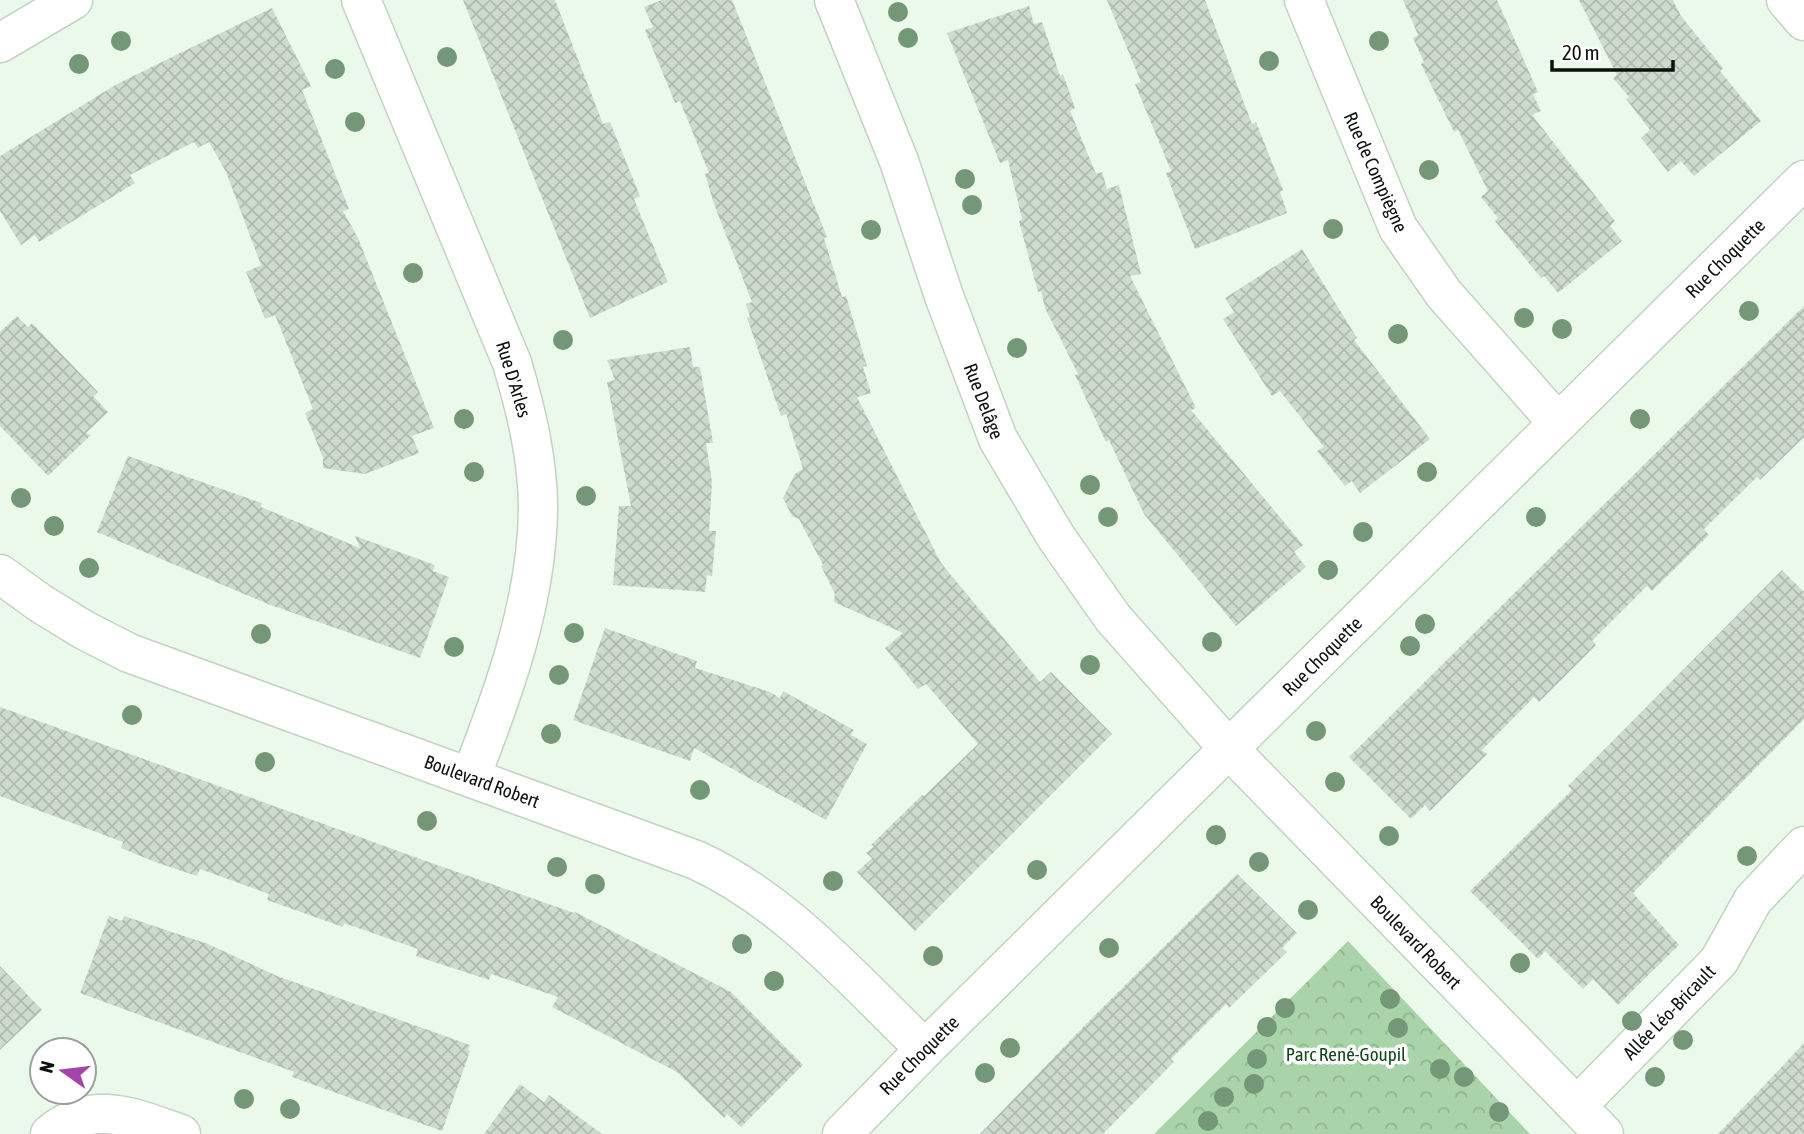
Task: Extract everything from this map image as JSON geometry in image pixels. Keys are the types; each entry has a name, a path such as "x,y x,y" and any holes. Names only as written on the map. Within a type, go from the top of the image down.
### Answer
{"street":[{"path":"0,43 73,0"},
{"name":"Rue D'Arles","path":"361,0 512,363 526,411 534,462 538,509 534,562 527,601 495,714 471,776"},
{"name":"Rue Delâge","path":"834,0 900,162 944,296 998,439 1056,537 1113,618 1228,749"},
{"name":"Rue de Compiègne","path":"1304,0 1398,228 1444,294 1558,423"},
{"path":"1786,0 1804,21"},
{"name":"Rue Choquette","path":"842,1134 1804,180"},
{"name":"Boulevard Robert","path":"1,578 84,630 129,653 471,776 729,874 759,895 815,943 925,1049"},
{"name":"Boulevard Robert","path":"1228,749 1604,1134"},
{"name":"Allée Léo-Bricault","path":"1577,1106 1719,961 1753,900 1804,846"},
{"path":"50,1134 79,1117 113,1113 181,1134"}],"green space":[{"name":"Parc René-Goupil","path":"1348,941 1530,1134 1154,1134"}],"building":[{"path":"463,0 555,0 603,124 610,122 640,196 634,199 668,282 590,318"},
{"path":"662,0 732,0 827,237 824,238 842,297 846,296 867,366 863,367 871,393 857,397 941,563 1040,682 1051,672 1112,734 915,931 857,872 872,858 866,853 874,846 871,845 978,744 926,684 918,689 885,648 903,633 834,602 835,594 821,566 823,565 799,519 792,516 783,498 795,474 803,469 786,414 781,416 747,318 750,317 746,304 752,302 714,204 705,174 709,173 680,101 675,103 645,30 653,27 644,7"},
{"path":"1107,0 1205,0 1252,124 1256,122 1283,190 1280,192 1287,213 1195,249 1166,173 1171,171 1135,84 1141,82"},
{"path":"1403,0 1497,0 1538,92 1533,94 1541,111 1532,115 1615,221 1610,226 1622,241 1558,293 1544,276 1541,278 1495,221 1498,218 1481,197 1488,191 1458,130 1454,132 1421,64 1424,62 1413,38 1418,35"},
{"path":"1579,0 1673,0 1681,16 1723,68 1720,71 1761,121 1694,176 1681,161 1668,172 1641,138 1650,130 1613,78 1617,75"},
{"path":"1029,6 1034,24 1042,22 1060,76 1063,74 1075,108 1070,111 1096,174 1102,172 1107,189 1119,185 1141,274 1130,276 1196,408 1191,410 1303,545 1294,552 1306,567 1236,626 1144,514 1109,440 1106,442 1075,375 1078,374 1045,308 1041,291 1038,292 1019,221 1022,219 1008,160 1000,163 947,33"},
{"path":"272,8 311,86 302,90 349,209 343,211 358,238 434,428 412,436 419,453 365,474 323,468 323,458 305,413 313,409 275,315 265,319 246,272 261,265 226,172 209,142 198,148 194,142 130,175 135,183 39,242 35,235 21,245 0,211 0,156 117,84"},
{"path":"1302,249 1357,338 1354,340 1430,439 1360,493 1352,481 1345,486 1317,451 1324,447 1280,391 1272,396 1223,319 1234,312 1225,298"},
{"path":"1804,306 1804,437 1760,480 1757,477 1704,529 1709,535 1652,591 1647,586 1592,641 1596,645 1539,702 1534,697 1482,750 1487,754 1430,811 1425,805 1411,819 1349,757"},
{"path":"17,316 28,327 32,323 98,392 93,396 108,412 86,433 91,435 48,476 0,426 0,332"},
{"path":"690,347 693,367 700,367 713,443 706,443 712,482 709,531 716,531 712,576 707,575 705,592 613,585 619,506 631,506 607,382 615,380 607,360"},
{"path":"128,456 262,503 261,507 360,548 355,536 435,565 433,571 449,577 420,658 268,604 97,532"},
{"path":"1782,570 1804,592 1804,719 1633,893 1679,945 1618,1005 1593,979 1583,989 1545,951 1538,959 1470,891 1572,790 1568,786"},
{"path":"605,628 697,661 695,668 770,692 780,698 783,691 854,730 851,735 867,744 826,820 694,748 690,761 573,720"},
{"path":"0,707 575,912 731,992 803,1065 741,1127 727,1114 724,1118 677,1072 552,1007 558,997 491,974 489,980 416,956 418,949 344,923 343,927 267,900 269,894 200,869 197,876 155,862 121,848 123,842 0,796"},
{"path":"1237,874 1297,933 1282,948 1287,952 1229,1008 1226,1004 1171,1059 1174,1062 1103,1134 980,1134 1086,1024"},
{"path":"109,916 122,921 124,916 208,944 277,976 470,1045 442,1131 292,1077 294,1072 80,993"},
{"path":"0,966 42,1010 0,1050"},
{"path":"1804,1043 1804,1134 1718,1134 1772,1077"},
{"path":"520,1084 544,1102 549,1095 602,1134 484,1134"}]}
